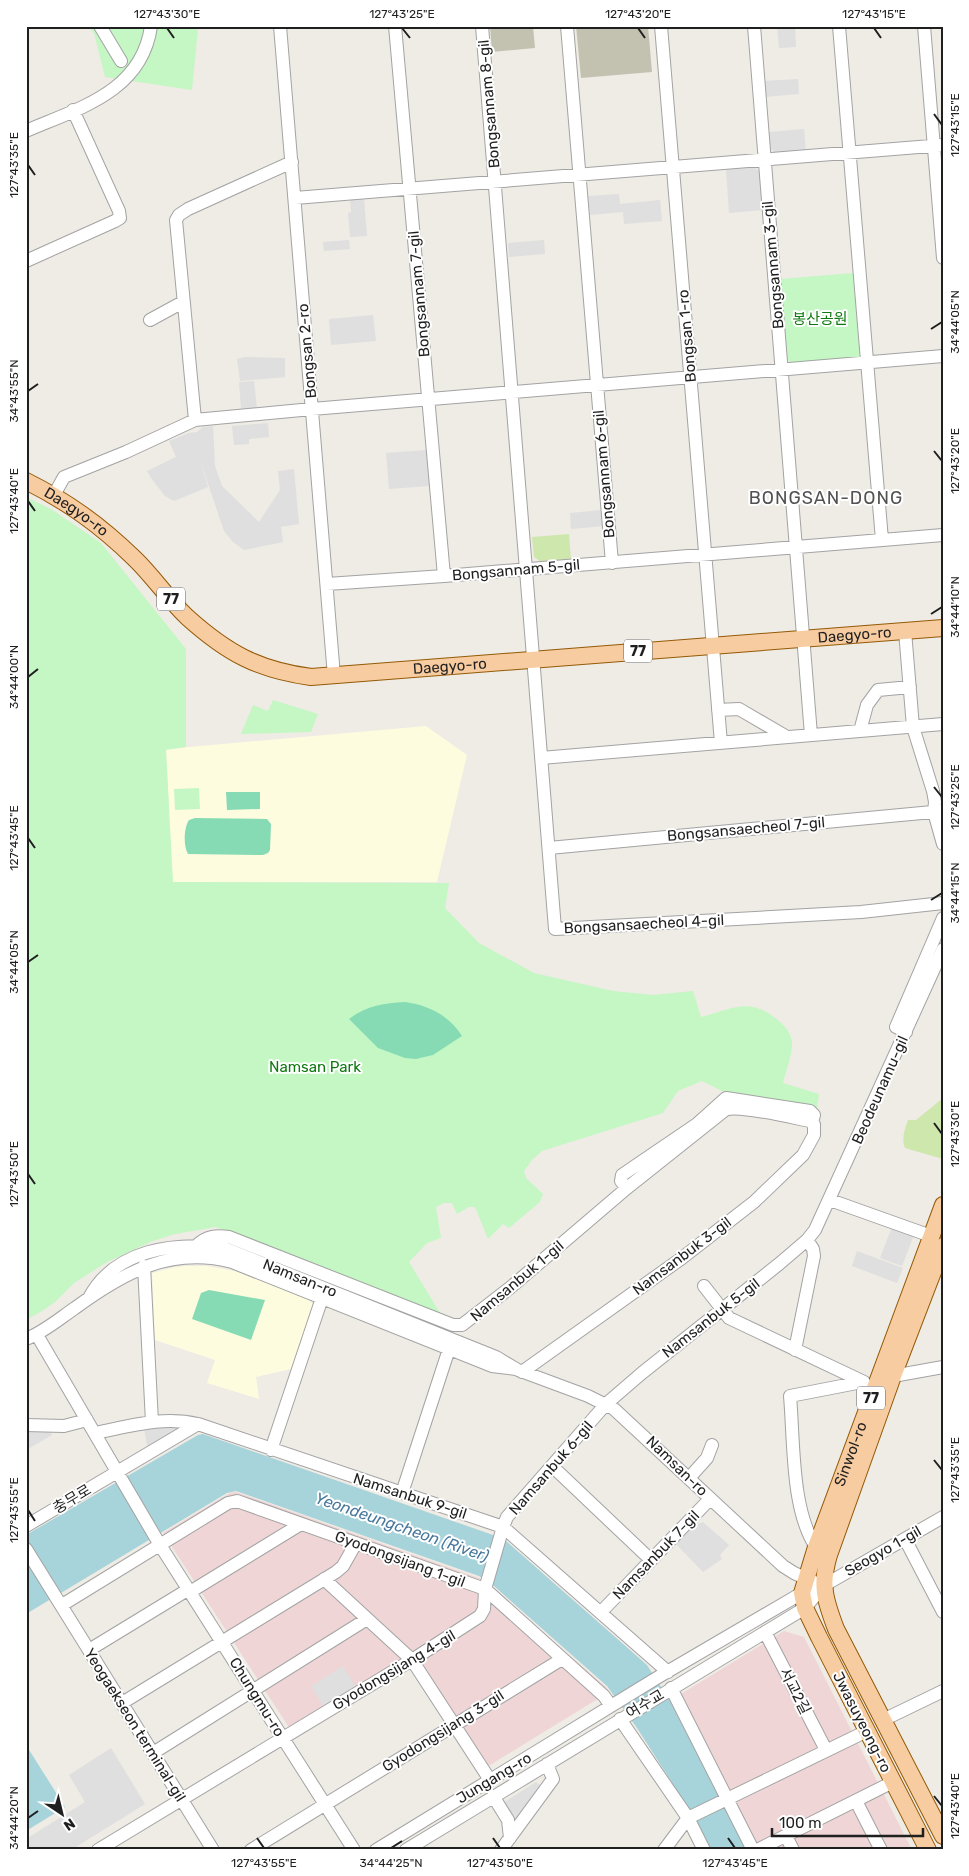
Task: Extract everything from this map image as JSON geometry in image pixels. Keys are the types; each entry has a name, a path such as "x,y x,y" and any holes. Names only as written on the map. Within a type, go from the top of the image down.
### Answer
{"main road":[{"name":"Daegyo-ro","path":"26,481 54,495 93,520 134,557 187,616 231,652 254,664 288,674 311,678 943,628"},
{"name":"Sinwol-ro","path":"823,1586 829,1555 938,1252 943,1205"},
{"name":"Sinwol-ro","path":"804,1593 816,1547 869,1385 938,1252"},
{"name":"Jwasuyeong-ro","path":"823,1586 836,1629 943,1836"},
{"name":"Jwasuyeong-ro","path":"804,1593 867,1731 928,1850"}],"street":[{"path":"100,26 121,61"},
{"path":"26,131 117,88 132,73 144,53 151,26"},
{"name":"Bongsan 2-ro","path":"280,26 334,676"},
{"path":"395,26 410,189"},
{"name":"Bongsannam 8-gil","path":"482,26 495,182"},
{"path":"568,26 597,385"},
{"name":"Bongsan 1-ro","path":"661,26 721,743"},
{"name":"Bongsannam 3-gil","path":"754,26 811,735"},
{"path":"839,26 882,540"},
{"path":"924,26 938,146 943,258"},
{"path":"26,261 120,218 119,211 73,110"},
{"path":"295,198 938,146"},
{"path":"195,420 175,226 179,215 292,162"},
{"path":"495,182 526,570"},
{"name":"Bongsannam 7-gil","path":"410,189 428,399"},
{"path":"150,320 183,302"},
{"path":"54,495 64,477 126,452 195,420 943,356"},
{"name":"Bongsannam 6-gil","path":"597,385 612,563"},
{"path":"428,399 444,576"},
{"name":"Bongsannam 5-gil","path":"327,584 526,570 943,535"},
{"name":"Bongsansaecheol 4-gil","path":"526,570 555,928 854,913 943,903"},
{"path":"906,632 913,727 939,811 943,844"},
{"path":"860,731 867,705 878,690 910,687"},
{"path":"718,710 739,709 787,737"},
{"path":"541,758 943,724"},
{"path":"929,777 943,777"},
{"name":"Bongsansaecheol 7-gil","path":"549,848 939,811"},
{"path":"906,1032 896,1027 943,918"},
{"name":"Beodeunamu-gil","path":"811,1235 830,1200 943,949"},
{"name":"Namsanbuk 3-gil","path":"519,1370 682,1258 754,1202 807,1149 816,1129 811,1121 814,1115 810,1111 726,1098 697,1124 622,1175 621,1181 627,1188"},
{"name":"Namsanbuk 1-gil","path":"196,1246 202,1240 212,1236 229,1237 453,1325 460,1326 467,1323 627,1188"},
{"path":"830,1200 938,1252"},
{"path":"795,1350 814,1256 811,1235"},
{"name":"Namsanbuk 5-gil","path":"606,1404 811,1235"},
{"name":"Namsan-ro","path":"89,1298 97,1285 108,1274 129,1259 155,1249 196,1246 224,1248 496,1357 519,1370 606,1404 622,1415 783,1566 804,1593"},
{"name":"Namsan-ro","path":"32,1337 123,1276 144,1266 173,1259 222,1259 492,1366 519,1370"},
{"path":"144,1266 152,1422"},
{"path":"704,1286 729,1318 869,1385"},
{"path":"271,1450 322,1298"},
{"path":"32,1337 87,1420 118,1472 198,1424"},
{"path":"402,1493 449,1349"},
{"path":"893,1376 943,1367"},
{"path":"816,1547 807,1532 800,1505 790,1396 869,1385"},
{"name":"Namsanbuk 6-gil","path":"502,1531 508,1517 606,1404"},
{"path":"26,1425 64,1426 87,1420"},
{"name":"Namsanbuk 9-gil","path":"95,1433 152,1422 175,1420 198,1424 402,1493 502,1531 601,1612 664,1674"},
{"path":"689,1478 707,1458 712,1446"},
{"path":"552,1466 651,1560"},
{"name":"충무로","path":"26,1526 118,1472"},
{"name":"Chungmu-ro","path":"118,1472 160,1545 354,1850"},
{"name":"Namsanbuk 7-gil","path":"601,1612 710,1499"},
{"name":"Gyodongsijang 1-gil","path":"60,1602 234,1501 485,1589 604,1696 611,1706"},
{"name":"Seogyo 1-gil","path":"823,1586 943,1517"},
{"path":"89,1650 301,1524"},
{"name":"Gyodongsijang 4-gil","path":"98,1850 412,1660 480,1616 484,1609 485,1589 502,1531"},
{"path":"905,1539 943,1612"},
{"path":"122,1703 341,1568 356,1543"},
{"name":"Yeogaekseon terminal-gil","path":"26,1549 213,1850"},
{"path":"324,1579 412,1660 490,1780"},
{"path":"664,1674 804,1593 823,1586"},
{"name":"여수교","path":"406,1850 765,1632 804,1593"},
{"path":"153,1753 367,1619"},
{"name":"서교2길","path":"765,1632 826,1750"},
{"name":"Gyodongsijang 3-gil","path":"251,1850 562,1658"},
{"name":"여수교","path":"611,1706 664,1674"},
{"path":"671,1688 724,1800 753,1850"},
{"path":"883,1720 943,1691"},
{"name":"Jungang-ro","path":"376,1850 611,1706"},
{"path":"620,1719 688,1818 704,1850"},
{"path":"664,1850 688,1818 867,1731"},
{"path":"509,1845 552,1779 547,1764"},
{"path":"757,1850 893,1782"},
{"path":"493,1796 508,1820 509,1845"},
{"path":"856,1801 881,1850"},
{"path":"786,1836 793,1850"}],"shaded area":[{"path":"490,26 533,26 535,48 492,52"},
{"path":"576,26 648,26 652,72 581,78"},
{"path":"777,26 795,26 796,47 779,48"},
{"path":"798,79 799,94 764,97 763,81"},
{"path":"804,129 806,153 778,155 770,148 769,132"},
{"path":"754,167 760,172 763,210 729,213 726,169"},
{"path":"619,194 620,204 660,200 662,221 624,224 623,212 590,215 588,196"},
{"path":"364,199 367,236 350,237 348,213 351,212 350,200"},
{"path":"349,240 350,249 324,251 323,242"},
{"path":"544,240 545,254 509,257 508,243"},
{"path":"373,315 376,341 331,345 329,319"},
{"path":"245,357 285,358 285,377 240,381 237,359"},
{"path":"254,381 257,408 241,409 239,382"},
{"path":"268,423 269,437 249,439 249,444 234,445 232,426"},
{"path":"213,426 215,466 222,486 259,522 280,490 278,471 294,469 299,524 281,527 283,542 244,550 233,542 224,531 200,460 208,487 174,501 165,496 151,478 147,471 176,457 169,441 197,432 203,427"},
{"path":"427,450 430,486 389,489 386,453"},
{"path":"601,510 603,526 571,529 570,513"},
{"path":"426,726 467,755 437,882 172,882 166,749"},
{"path":"892,1227 914,1235 902,1266 880,1258"},
{"path":"857,1251 903,1268 897,1283 852,1266"},
{"path":"184,1266 207,1266 235,1271 307,1298 313,1304 291,1369 256,1377 259,1399 207,1383 215,1360 155,1340 152,1273"},
{"path":"185,1426 148,1450 144,1428"},
{"path":"26,1429 50,1430 52,1435 26,1450"},
{"path":"236,1492 479,1578 606,1687 609,1692 487,1767 414,1654 290,1729 163,1533 230,1493"},
{"path":"703,1522 729,1545 720,1555 722,1559 703,1572 675,1543 697,1524"},
{"path":"784,1631 804,1637 912,1850 747,1850 671,1700"},
{"path":"343,1666 355,1686 323,1706 311,1686"},
{"path":"111,1748 145,1804 71,1850 26,1850 26,1839 85,1802 69,1775"},
{"path":"536,1782 542,1787 512,1827 503,1803"}],"green space":[{"path":"88,26 200,26 198,28 192,90 105,77 94,33"},
{"name":"봉산공원","path":"853,273 860,359 792,364 787,359 780,279"},
{"name":"Namsan Park","path":"26,497 51,509 101,543 186,649 186,747 166,750 173,882 449,883 445,908 479,943 534,973 613,991 653,995 693,991 701,1017 742,1006 760,1009 770,1014 785,1027 792,1039 791,1055 783,1083 819,1094 817,1109 726,1093 702,1081 678,1091 663,1113 542,1151 524,1171 526,1178 543,1194 540,1202 509,1228 503,1224 488,1239 475,1207 469,1207 457,1214 452,1203 444,1203 436,1207 441,1238 427,1243 409,1262 440,1313 216,1227 175,1234 153,1241 107,1262 74,1283 55,1302 26,1320"},
{"path":"569,534 571,560 543,563 534,557 532,537"},
{"path":"273,700 318,714 311,732 241,734 253,705 268,711"},
{"path":"199,788 200,809 175,810 174,789"},
{"path":"226,792 260,792 260,809 227,810"},
{"path":"195,818 267,819 271,824 270,850 263,855 188,854 185,842 186,827 189,820"},
{"path":"405,1002 430,1009 445,1017 462,1036 433,1055 416,1059 405,1058 378,1048 349,1019 362,1011 376,1006"},
{"path":"943,1098 943,1159 905,1148 903,1137 908,1120 916,1120"},
{"path":"209,1290 265,1300 251,1340 192,1319 201,1293"}],"water":[{"name":"Yeondeungcheon (River)","path":"203,1434 506,1541 647,1665 670,1701 746,1850 710,1850 687,1806 637,1728 607,1686 494,1586 479,1576 236,1491 227,1493 26,1614 26,1535 198,1435"},
{"path":"26,1745 65,1807 26,1831"}],"district":[{"name":"BONGSAN-DONG","path":"826,498"}]}
